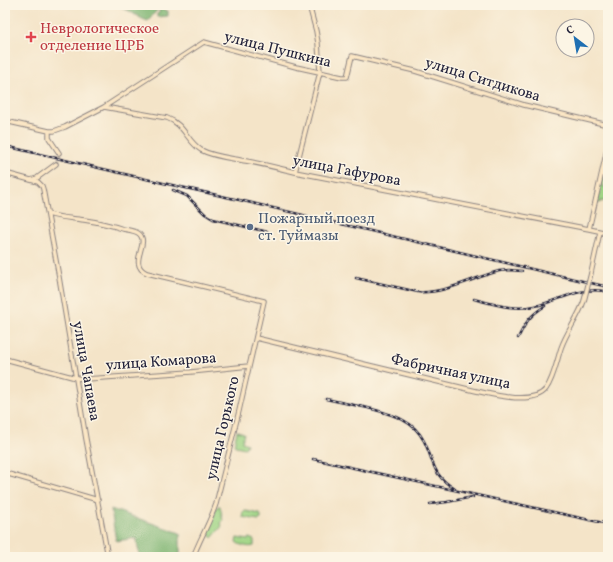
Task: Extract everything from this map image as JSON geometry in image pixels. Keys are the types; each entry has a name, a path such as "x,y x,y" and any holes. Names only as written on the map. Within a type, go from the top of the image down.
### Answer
{"main road":[{"path":"295,172 320,72 318,43 309,5"},
{"name":"улица Пушкина","path":"104,107 204,42 296,67 347,77"},
{"name":"улица Ситдикова","path":"347,77 352,56 415,71 524,105 608,125"},
{"path":"5,121 54,131 65,128 104,107"},
{"name":"улица Гафурова","path":"104,107 173,120 194,144 210,154 608,233"},
{"path":"49,131 49,138 59,153"},
{"path":"589,229 608,145"},
{"path":"5,173 31,180 37,178 56,164"},
{"name":"улица Чапаева","path":"31,180 40,184 43,189 108,557"},
{"name":"улица Горького","path":"48,214 55,217 92,222 139,233 142,237 142,242 138,264 141,270 147,273 264,302 216,504 193,557"},
{"name":"Фабричная улица","path":"256,338 472,390 520,398 535,396 544,391 549,384 564,341 584,300 600,232"},
{"name":"улица Комарова","path":"5,359 76,378 86,379 191,372 249,366"},
{"path":"5,471 98,499"}],"green space":[{"path":"119,5 164,5 162,9 168,11 168,16 157,17 157,14 160,11 158,9 148,21"},
{"path":"601,179 604,180 603,186 608,188 608,202 596,202 599,197"},
{"path":"237,431 244,433 242,442 247,444 245,448 234,445"},
{"path":"218,506 220,506 223,521 221,522 222,526 212,538 207,533"},
{"path":"111,509 180,533 180,557 140,557 136,538 116,541"},
{"path":"246,511 260,514 261,519 259,520 242,517 243,512"},
{"path":"237,538 248,540 249,538 254,540 254,546 252,547 239,544 236,542"}],"tunnel":[{"path":"56,164 59,153"}],"railway":[{"path":"5,146 608,287"},
{"path":"173,190 187,196 205,214 213,219 268,232"},
{"path":"356,278 418,292 428,292 438,291 499,271 522,271"},
{"path":"474,299 519,308 544,304 569,295 586,291 604,291"},
{"path":"518,338 528,320 545,306"},
{"path":"326,399 368,408 392,415 407,422 414,427 424,441 438,473 447,484 455,489"},
{"path":"313,459 608,524"},
{"path":"430,504 473,497"}],"place":[{"name":"Неврологическое отделение ЦРБ","path":"31,37"},
{"name":"Пожарный поезд ст. Туймазы","path":"250,227"}]}
